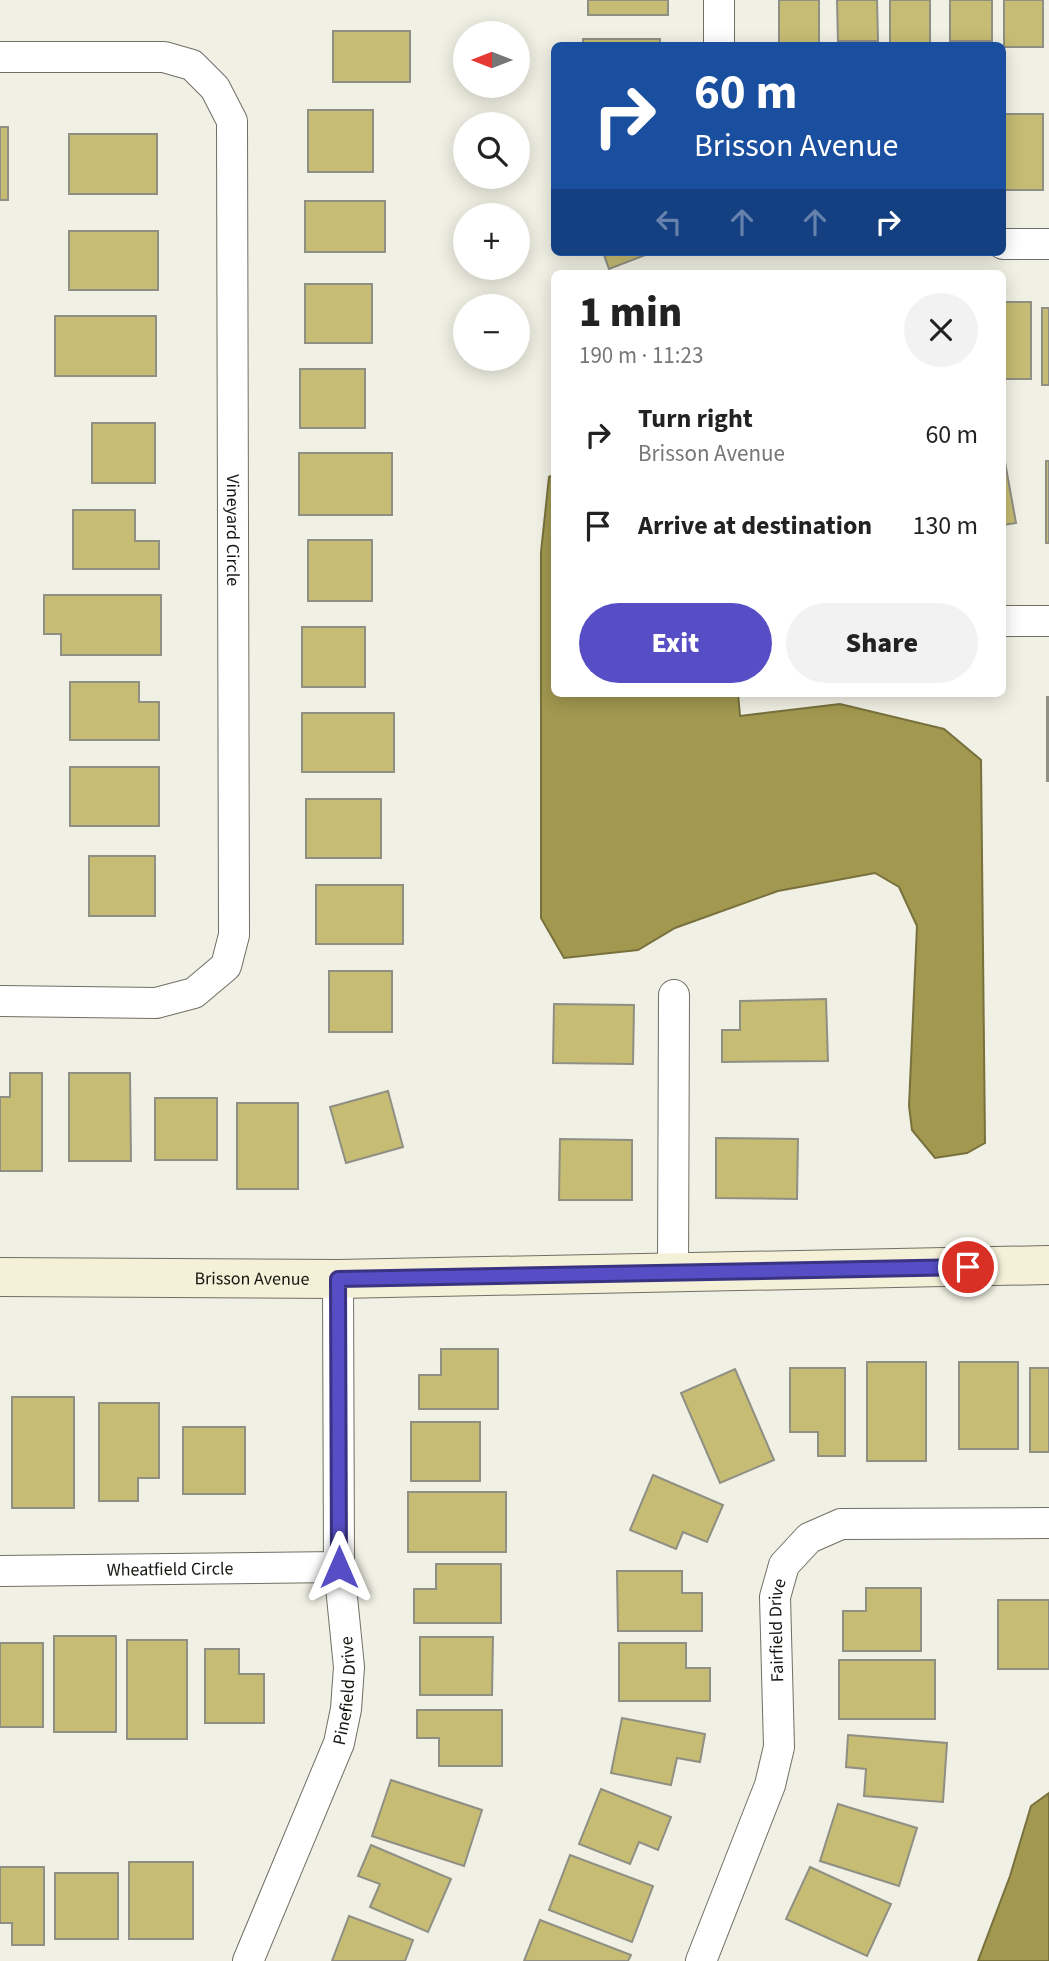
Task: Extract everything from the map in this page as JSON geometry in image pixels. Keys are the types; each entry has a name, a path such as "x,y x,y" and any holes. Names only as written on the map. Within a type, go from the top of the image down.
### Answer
{"street":[{"path":"719,0 719,42"},
{"name":"Vineyard Circle","path":"0,57 164,57 192,65 215,88 232,121 234,921 234,935 226,966 194,993 156,1003 0,1001"},
{"path":"1006,244 1049,244"},
{"path":"1006,621 1049,621"},
{"path":"673,1273 674,995"},
{"name":"Brisson Avenue","path":"0,1277 338,1279 1049,1265"},
{"name":"Pinefield Drive","path":"248,1961 339,1743 346,1709 349,1667 339,1567 338,1279"},
{"name":"Fairfield Drive","path":"701,1961 770,1785 779,1747 775,1597 784,1565 809,1538 841,1524 1049,1523"},
{"name":"Wheatfield Circle","path":"0,1571 339,1567"}],"shaded area":[{"path":"551,476 551,697 738,697 740,716 840,704 944,729 981,760 985,1143 967,1153 935,1158 912,1130 909,1106 917,926 899,887 875,873 778,891 675,928 638,950 564,958 541,918 541,552"},
{"path":"1049,1793 1049,1961 978,1961 1010,1876 1031,1806"}],"building":[{"path":"588,0 668,0 668,15 588,15"},
{"path":"779,0 819,0 819,42 779,42"},
{"path":"837,0 877,0 878,41 838,41"},
{"path":"890,0 930,0 930,42 890,42"},
{"path":"950,0 992,0 992,41 950,41"},
{"path":"1004,0 1043,0 1043,47 1006,47"},
{"path":"333,31 410,31 410,82 333,82"},
{"path":"583,39 660,39 660,42 583,42"},
{"path":"308,110 373,110 373,172 308,172"},
{"path":"1006,114 1043,114 1043,190 1006,190"},
{"path":"0,127 8,127 8,200 0,200"},
{"path":"69,134 157,134 157,194 69,194"},
{"path":"305,201 385,201 385,252 305,252"},
{"path":"69,231 158,231 158,290 69,290"},
{"path":"604,256 643,256 609,269"},
{"path":"305,284 372,284 372,343 305,343"},
{"path":"1006,302 1031,302 1031,379 1006,379"},
{"path":"1042,308 1049,308 1049,385 1042,385"},
{"path":"55,316 156,316 156,376 55,376"},
{"path":"300,369 365,369 365,428 300,428"},
{"path":"92,423 155,423 155,483 92,483"},
{"path":"299,453 392,453 392,515 299,515"},
{"path":"1046,461 1049,461 1049,543 1046,543"},
{"path":"1006,468 1016,523 1006,525"},
{"path":"73,510 135,510 135,541 159,541 159,569 73,569"},
{"path":"308,540 372,540 372,601 308,601"},
{"path":"44,595 161,595 161,655 61,655 61,634 44,634"},
{"path":"302,627 365,627 365,687 302,687"},
{"path":"70,682 139,682 139,702 159,702 159,740 70,740"},
{"path":"1049,697 1049,781 1047,781"},
{"path":"302,713 394,713 394,772 302,772"},
{"path":"70,767 159,767 159,826 70,826"},
{"path":"306,799 381,799 381,858 306,858"},
{"path":"89,856 155,856 155,916 89,916"},
{"path":"316,885 403,885 403,944 316,944"},
{"path":"329,971 392,971 392,1032 329,1032"},
{"path":"826,999 828,1061 722,1062 722,1030 740,1030 740,1001"},
{"path":"554,1004 634,1005 633,1064 553,1063"},
{"path":"10,1073 42,1073 42,1171 0,1171 0,1097 10,1097"},
{"path":"69,1073 130,1073 131,1161 69,1161"},
{"path":"388,1091 403,1147 346,1163 330,1107"},
{"path":"155,1098 217,1098 217,1160 155,1160"},
{"path":"237,1103 298,1103 298,1189 237,1189"},
{"path":"716,1138 798,1139 797,1199 716,1198"},
{"path":"560,1139 632,1140 632,1200 559,1200"},
{"path":"441,1349 498,1349 498,1409 419,1409 419,1375 441,1375"},
{"path":"867,1362 926,1362 926,1461 867,1461"},
{"path":"959,1362 1018,1362 1018,1449 959,1449"},
{"path":"790,1368 845,1368 845,1456 818,1456 818,1432 790,1432"},
{"path":"1030,1368 1049,1368 1049,1452 1030,1452"},
{"path":"735,1369 774,1460 720,1483 681,1393"},
{"path":"12,1397 74,1397 74,1508 12,1508"},
{"path":"99,1403 159,1403 159,1478 138,1478 138,1501 99,1501"},
{"path":"411,1422 480,1422 480,1481 411,1481"},
{"path":"183,1427 245,1427 245,1494 183,1494"},
{"path":"653,1475 723,1505 707,1542 683,1532 676,1549 630,1530"},
{"path":"408,1492 506,1492 506,1552 408,1552"},
{"path":"436,1564 501,1564 501,1623 414,1623 414,1589 436,1589"},
{"path":"617,1571 682,1571 682,1593 702,1593 702,1631 618,1631"},
{"path":"866,1588 921,1588 921,1651 843,1651 843,1611 866,1611"},
{"path":"998,1600 1049,1600 1049,1669 998,1669"},
{"path":"54,1636 116,1636 116,1732 54,1732"},
{"path":"420,1637 493,1637 492,1695 420,1695"},
{"path":"127,1640 187,1640 187,1739 127,1739"},
{"path":"0,1643 43,1643 43,1727 0,1727"},
{"path":"619,1643 686,1643 686,1668 710,1668 710,1701 619,1701"},
{"path":"205,1649 239,1649 239,1674 264,1674 264,1723 205,1723"},
{"path":"839,1660 935,1660 935,1719 839,1719"},
{"path":"417,1710 502,1710 502,1766 439,1766 439,1738 417,1738"},
{"path":"622,1718 705,1734 700,1762 677,1758 671,1785 611,1773"},
{"path":"848,1735 947,1743 943,1802 864,1796 866,1769 846,1767"},
{"path":"391,1780 482,1810 464,1866 372,1836"},
{"path":"601,1789 671,1817 658,1850 639,1842 630,1864 579,1844"},
{"path":"838,1804 917,1828 899,1886 820,1861"},
{"path":"371,1845 451,1879 428,1932 370,1907 380,1884 358,1876"},
{"path":"570,1855 653,1886 632,1942 549,1910"},
{"path":"129,1862 193,1862 193,1939 129,1939"},
{"path":"0,1867 44,1867 44,1945 12,1945 12,1923 0,1923"},
{"path":"810,1867 891,1904 867,1956 786,1919"},
{"path":"55,1873 118,1873 118,1939 55,1939"},
{"path":"349,1916 413,1940 405,1961 332,1961"},
{"path":"540,1920 631,1955 628,1961 524,1961"}],"route":[{"path":"339,1567 338,1279 968,1267"}]}
